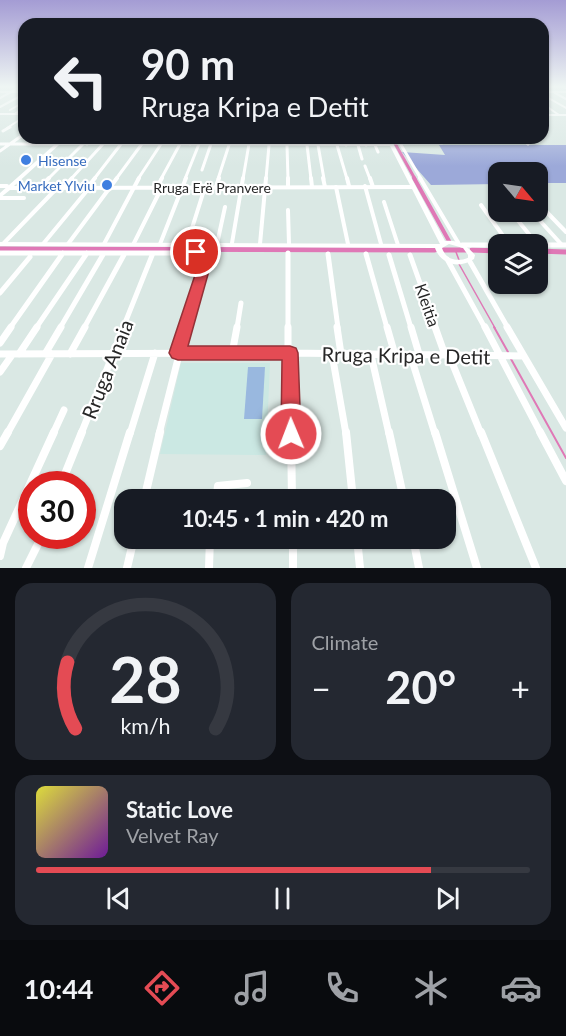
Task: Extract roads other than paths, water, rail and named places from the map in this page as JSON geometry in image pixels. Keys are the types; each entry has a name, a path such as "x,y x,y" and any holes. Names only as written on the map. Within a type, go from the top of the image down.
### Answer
{"street":[{"path":"2,115 18,115"},
{"path":"549,115 566,115"},
{"path":"3,131 18,120"},
{"path":"0,151 18,138"},
{"path":"0,144 121,144"},
{"path":"0,196 56,144"},
{"path":"39,188 85,144"},
{"path":"2,244 102,144"},
{"path":"43,244 121,144"},
{"path":"69,244 141,144"},
{"path":"104,244 129,200 133,188 161,144 210,144 202,170"},
{"path":"134,243 181,144"},
{"path":"160,244 199,144"},
{"path":"216,187 230,144"},
{"path":"240,144 312,144"},
{"path":"316,144 325,187"},
{"path":"322,144 380,144"},
{"path":"392,144 441,245 439,254 457,262 469,260"},
{"path":"400,144 461,245 471,253 469,260 566,428"},
{"path":"232,243 249,145"},
{"path":"260,244 268,145"},
{"path":"287,145 288,187"},
{"path":"307,145 312,187"},
{"path":"337,145 349,186"},
{"path":"357,145 362,159"},
{"path":"375,145 378,152"},
{"path":"366,166 373,187"},
{"path":"0,186 8,187"},
{"path":"365,186 381,244"},
{"name":"Rruga Erë Pranvere","path":"8,187 365,186 414,188"},
{"path":"187,244 205,187"},
{"path":"336,187 348,244"},
{"path":"0,196 24,198"},
{"path":"384,202 398,245"},
{"path":"481,205 502,234"},
{"path":"217,243 225,207"},
{"path":"288,210 289,244"},
{"path":"548,213 566,232"},
{"path":"519,222 529,234"},
{"path":"542,222 564,245"},
{"path":"0,254 153,253 197,249 217,243 488,244"},
{"path":"2,244 187,244 197,249 206,260 178,353 147,489"},
{"path":"548,244 564,245"},
{"path":"0,343 63,253"},
{"path":"0,372 16,355 87,253"},
{"path":"0,446 104,253"},
{"path":"70,354 124,253"},
{"name":"Rruga Anaia","path":"66,471 153,253"},
{"path":"288,253 292,489"},
{"path":"328,254 341,354"},
{"path":"366,255 395,355"},
{"path":"389,255 477,568"},
{"name":"Kleitia","path":"410,255 447,355 536,568"},
{"path":"0,293 30,257"},
{"path":"447,259 506,356 566,481"},
{"path":"232,354 242,303"},
{"path":"88,568 155,353"},
{"name":"Rruga Kripa e Detit","path":"0,354 289,353 523,356"},
{"path":"332,354 345,423 352,489"},
{"path":"371,355 401,489"},
{"path":"0,556 3,543 64,410"},
{"path":"218,489 218,486 247,483"},
{"path":"26,568 36,549"},
{"path":"127,568 131,549"},
{"path":"209,568 210,549"},
{"path":"292,549 293,568"},
{"path":"358,549 360,568"},
{"path":"415,549 419,568"}],"waterway":[{"path":"395,144 415,179"},
{"path":"414,178 449,241"},
{"path":"0,249 435,250"},
{"path":"459,249 456,252 459,260"},
{"path":"441,250 466,250"},
{"path":"472,250 488,251"},
{"path":"548,251 566,252"},
{"path":"459,264 495,328"},
{"path":"494,327 508,352"},
{"path":"511,359 566,458"}],"place":[{"name":"Hisense","path":"26,160"},
{"name":"Market Ylviu","path":"107,185"}]}
